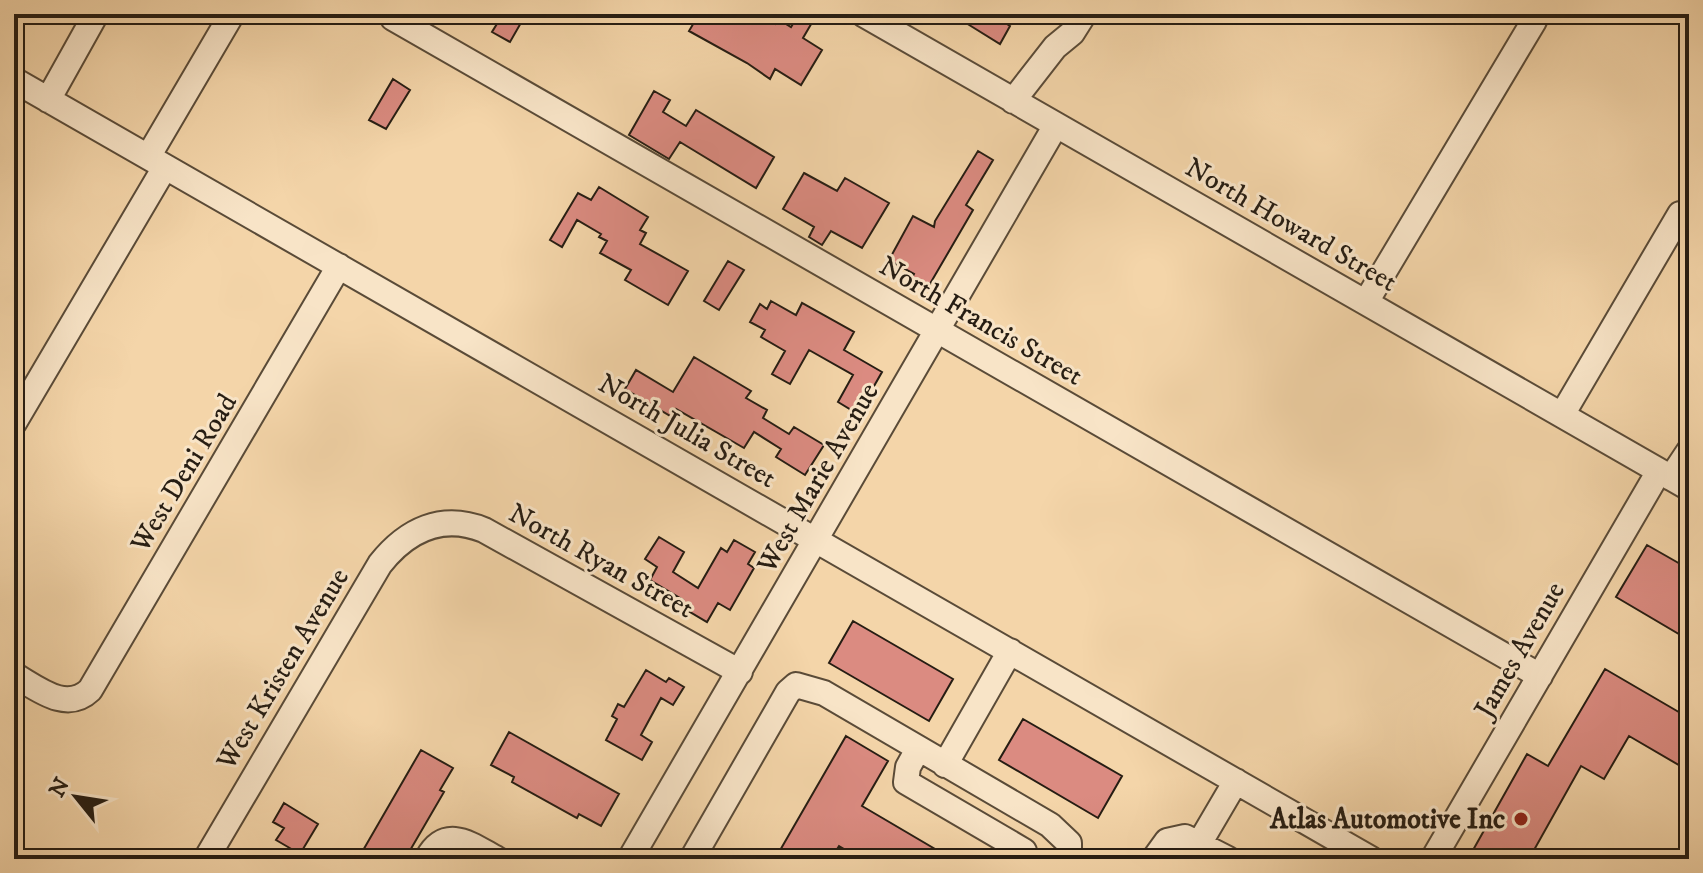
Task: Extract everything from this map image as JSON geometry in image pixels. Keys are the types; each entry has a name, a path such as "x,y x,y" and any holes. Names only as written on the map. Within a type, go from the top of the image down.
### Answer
{"street":[{"path":"48,100 96,14"},
{"path":"14,423 157,162 232,14"},
{"path":"1013,101 1055,47 1072,33 1084,14"},
{"name":"North Francis Street","path":"393,18 1540,676"},
{"name":"North Howard Street","path":"879,18 1013,101 1673,479"},
{"path":"1366,302 1534,21"},
{"name":"North Julia Street","path":"14,80 1371,859"},
{"name":"West Marie Avenue","path":"630,859 1056,125"},
{"path":"1562,415 1680,214"},
{"name":"West Deni Road","path":"14,675 55,698 70,700 90,690 339,266"},
{"name":"James Avenue","path":"1433,859 1540,676 1689,451"},
{"name":"North Ryan Street","path":"429,526 459,523 484,530 740,672"},
{"name":"West Kristen Avenue","path":"206,859 380,564 402,540 429,526"},
{"path":"945,765 1010,651"},
{"path":"692,859 788,692 796,685 824,693 1050,825 1069,843 1069,859"},
{"path":"918,749 908,767 906,782 1024,851 1025,859"},
{"path":"952,809 970,779"},
{"path":"1199,844 1236,781"},
{"path":"1154,859 1167,841 1185,837 1228,859"},
{"path":"427,859 438,844 453,839 462,840 497,859"}],"building":[{"path":"503,14 526,14 510,42 492,32"},
{"path":"699,14 756,14 775,24 778,19 791,27 799,14 817,14 803,38 822,50 801,85 775,69 770,79 689,31"},
{"path":"971,14 991,14 1010,26 1000,44 966,23"},
{"path":"393,79 410,90 386,129 369,120"},
{"path":"654,91 670,100 663,112 686,126 696,110 774,157 756,188 680,142 669,159 629,135"},
{"path":"978,151 993,160 966,205 973,210 927,289 911,280 914,274 889,260 913,216 934,227"},
{"path":"804,173 837,191 845,178 889,203 862,248 831,231 822,245 809,237 814,227 783,209"},
{"path":"599,187 648,217 640,230 646,233 640,244 688,271 668,305 625,280 631,270 600,253 607,241 577,220 562,247 550,240 578,193 591,200"},
{"path":"728,261 744,270 719,310 704,301"},
{"path":"771,301 796,315 802,303 854,332 844,350 882,372 858,414 838,402 853,375 809,350 790,384 772,374 785,351 761,337 765,330 750,322 760,304 767,309"},
{"path":"694,357 751,391 746,398 767,410 763,418 789,434 794,427 824,445 805,475 776,457 781,449 754,432 744,448 676,409 672,417 625,389 636,370 673,392"},
{"path":"659,537 684,552 673,572 698,588 721,548 727,552 734,540 755,552 748,564 754,568 730,610 718,603 707,622 680,606 683,600 650,580 657,567 645,559"},
{"path":"1647,545 1689,569 1689,640 1616,597"},
{"path":"853,621 953,679 929,721 829,663"},
{"path":"1605,669 1689,718 1689,771 1629,736 1604,779 1581,766 1529,859 1468,859 1527,754 1548,766"},
{"path":"646,670 666,682 669,678 684,687 673,705 661,698 641,735 652,742 642,760 606,740 617,719 612,716 618,704 624,707"},
{"path":"1023,719 1122,776 1098,818 999,760"},
{"path":"509,732 619,794 601,826 579,814 577,818 512,782 514,777 491,765"},
{"path":"846,736 888,761 862,806 952,859 861,859 839,846 831,859 775,859"},
{"path":"421,750 453,768 440,790 444,792 405,859 358,859"},
{"path":"284,803 318,824 300,854 276,840 284,828 273,822"}],"place":[{"name":"Atlas Automotive Inc","path":"1521,819"}]}
